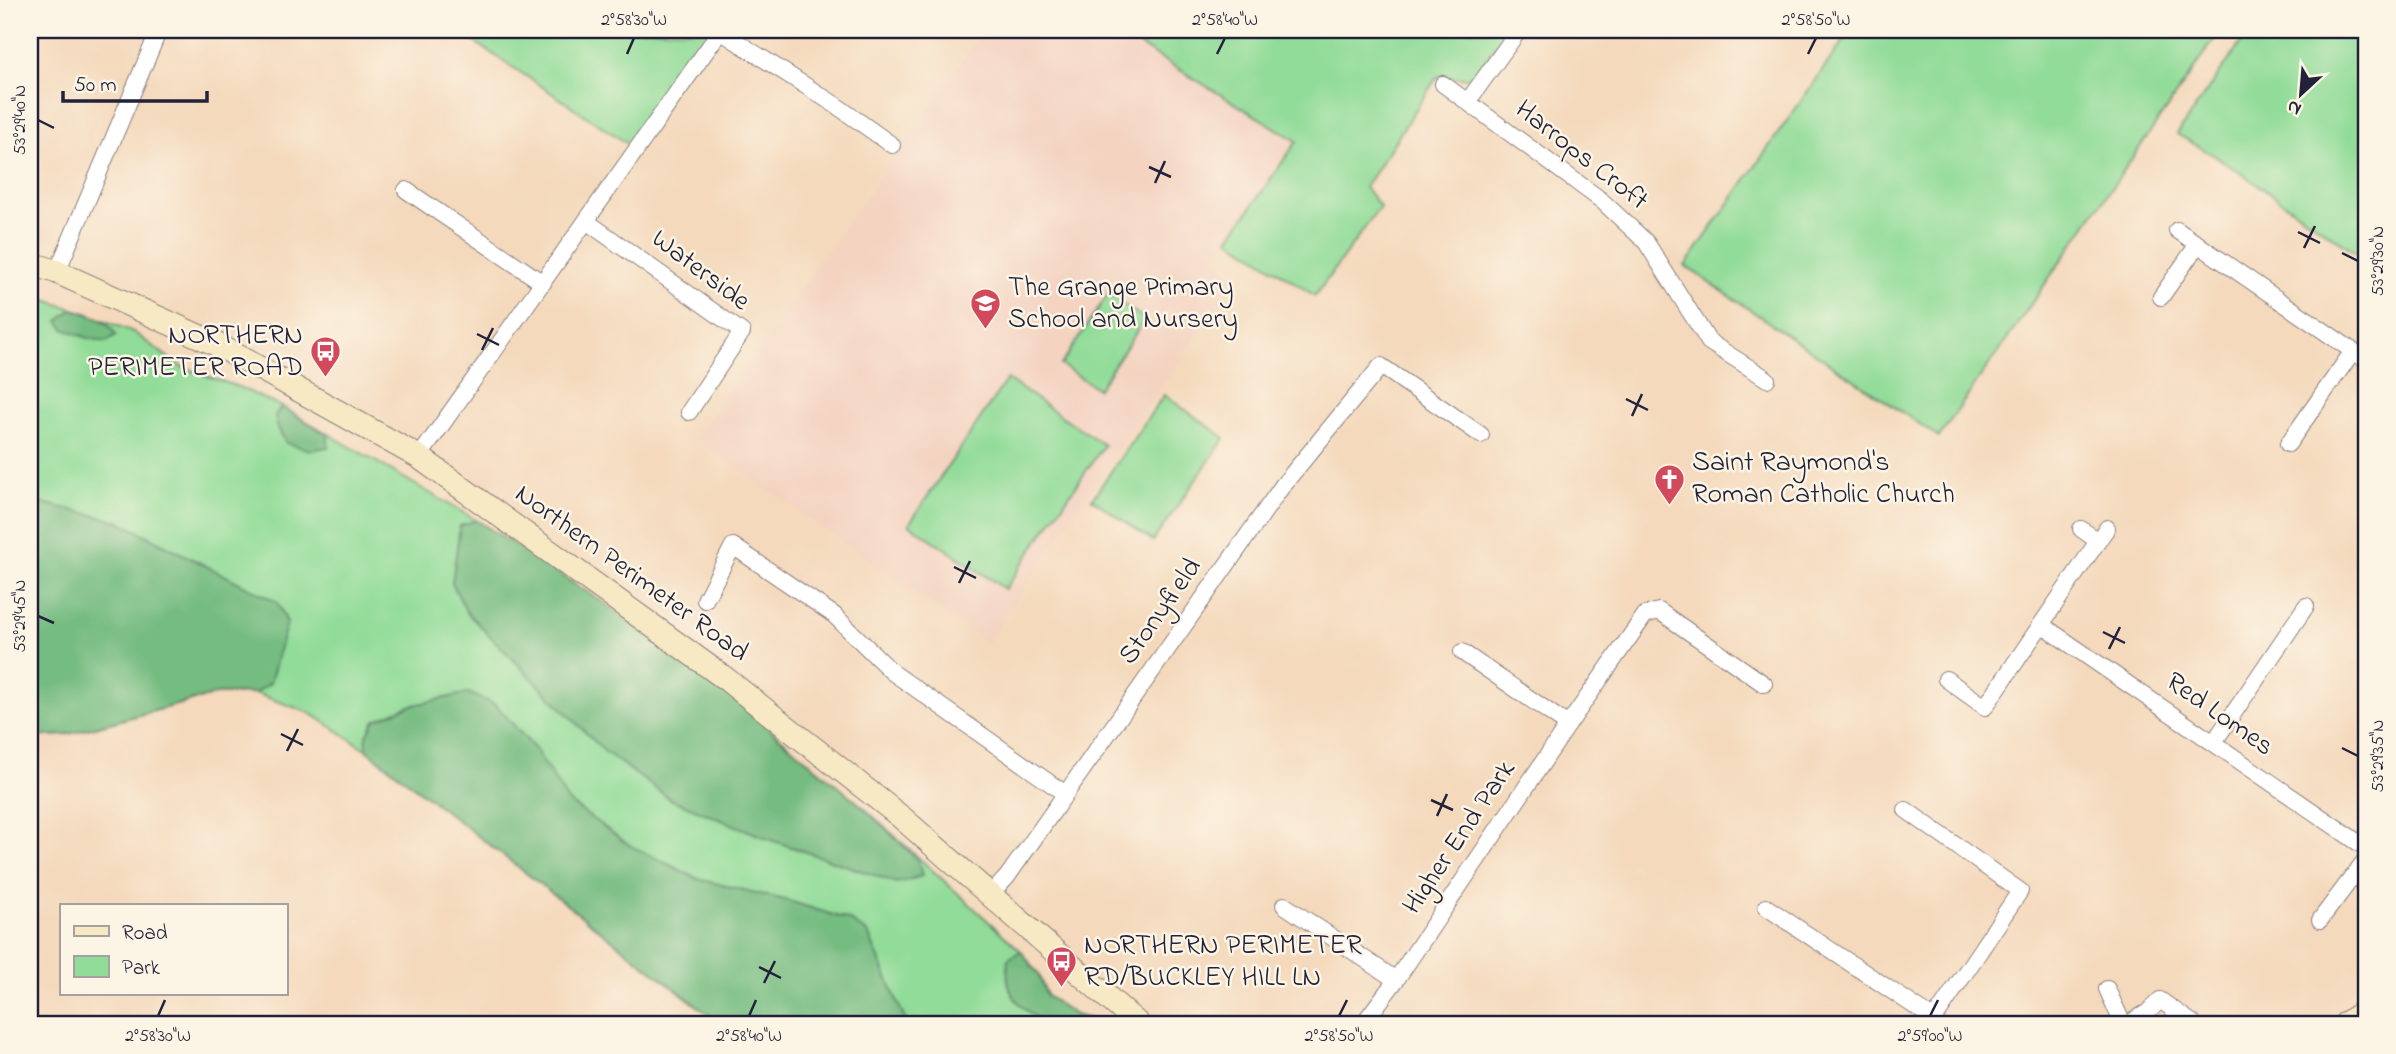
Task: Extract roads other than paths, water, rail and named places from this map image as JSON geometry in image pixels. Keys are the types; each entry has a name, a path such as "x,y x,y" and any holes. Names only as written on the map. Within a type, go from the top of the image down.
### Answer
{"main road":[{"name":"Northern Perimeter Road","path":"30,263 57,272 218,345 419,457 726,678 901,817 1139,1024"},
{"path":"2344,1024 2366,1010"}],"street":[{"path":"57,272 159,30"},
{"path":"419,457 720,30 892,145"},
{"path":"1468,101 1519,30"},
{"name":"Harrops Croft","path":"1443,84 1601,200 1646,242 1709,342 1767,379"},
{"path":"406,190 543,283"},
{"name":"Waterside","path":"586,220 741,332 689,412"},
{"path":"2177,230 2360,356 2288,444"},
{"path":"2161,297 2198,244"},
{"name":"Stonyfield","path":"991,894 1007,877 1283,485 1381,366 1481,435"},
{"path":"1946,680 1985,707 2103,534 2081,529"},
{"path":"705,600 733,545 834,615 892,671 1064,793"},
{"path":"2214,743 2306,606"},
{"name":"Higher End Park","path":"1363,1024 1396,981 1645,615 1659,611 1764,684"},
{"name":"Red Lomes","path":"2042,625 2366,848"},
{"path":"1462,652 1568,725"},
{"path":"1766,907 1933,1022 2020,891 1906,810"},
{"path":"2320,920 2366,859"},
{"path":"1284,905 1396,981"},
{"path":"2107,989 2126,1024 2147,1012 2160,1000 2194,1024"}],"place":[{"name":"The Grange Primary School and Nursery","path":"985,331"},
{"name":"NORTHERN PERIMETER ROAD","path":"326,379"},
{"name":"Saint Raymond's Roman Catholic Church","path":"1669,506"},
{"name":"NORTHERN PERIMETER RD/BUCKLEY HILL LN","path":"1061,989"}]}
